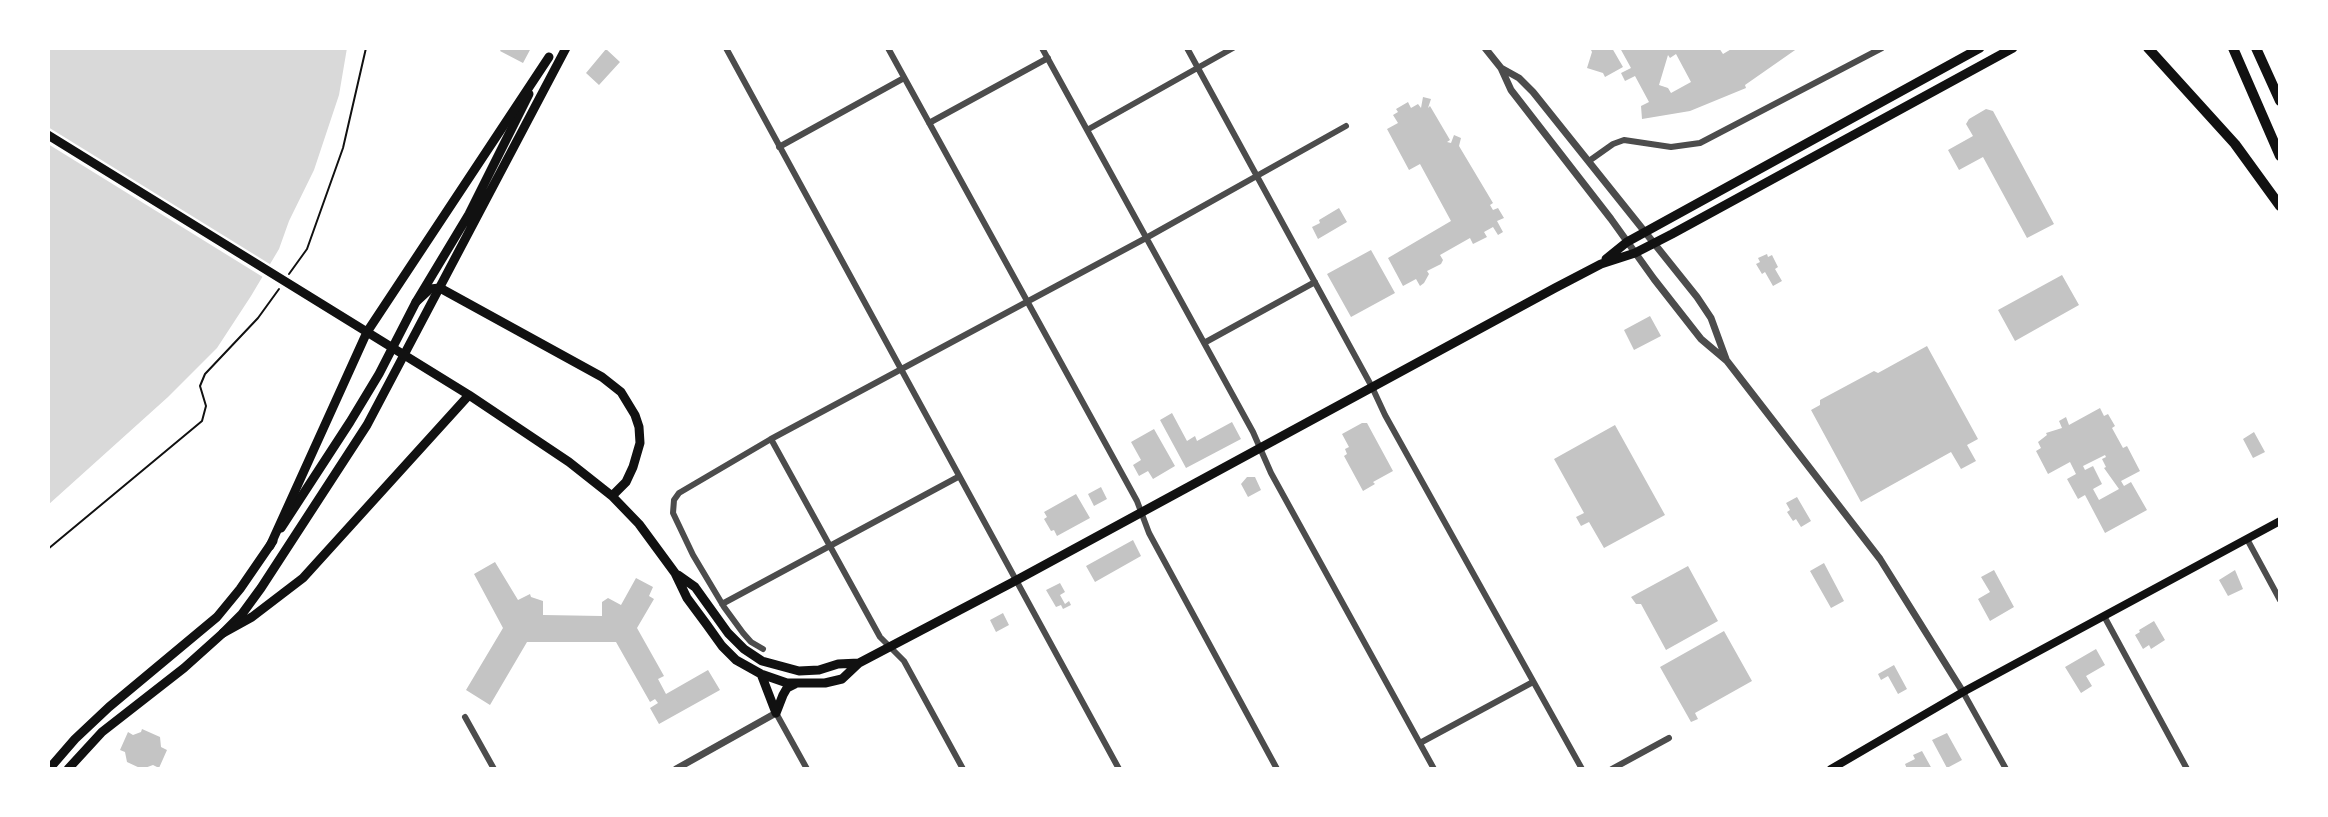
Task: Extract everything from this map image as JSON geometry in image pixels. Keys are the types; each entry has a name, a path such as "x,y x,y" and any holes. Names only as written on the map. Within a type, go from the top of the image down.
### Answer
{"highway":[{"path":"2148,48 2235,144 2280,206"},
{"path":"2233,48 2280,156"},
{"path":"2256,48 2280,101"}],"main road":[{"path":"68,769 102,732 184,668 252,602 367,425 566,48"},
{"path":"1601,264 1627,242 1980,48"},
{"path":"48,135 469,395 569,462 612,496 644,531 675,573 687,598 736,660 761,674 795,684 825,683 842,679 859,663 1601,264 1654,243 2013,48"},
{"path":"49,769 109,707 217,617 240,589 379,374 416,302 469,214 551,52"},
{"path":"270,546 367,332 551,52"},
{"path":"416,302 430,289 440,288 602,377 621,392 635,415 640,443 626,482 612,496"},
{"path":"223,633 252,617 303,578 469,395"},
{"path":"1831,769 1963,692 2280,521"},
{"path":"675,573 695,587 728,633 762,661 799,671 859,663"},
{"path":"761,674 776,713"},
{"path":"776,713 787,688 795,684"}],"street":[{"path":"726,48 1119,769"},
{"path":"888,48 1137,501 1149,533 1277,769"},
{"path":"1042,48 1434,769"},
{"path":"1187,48 1385,415 1582,769"},
{"path":"1087,130 1233,48"},
{"path":"1485,48 1501,68 1511,90 1701,339 1727,361 1880,559 1963,692 2006,769"},
{"path":"1589,161 1624,140 1671,147 1700,143 1882,48"},
{"path":"929,123 1048,58"},
{"path":"1501,68 1519,78 1533,92 1697,297 1711,318 1727,361"},
{"path":"779,147 904,78"},
{"path":"763,649 751,642 722,604 676,523 674,500 679,493 771,439 1146,238 1346,126"},
{"path":"1204,343 1315,282"},
{"path":"771,439 882,640 904,661 963,769"},
{"path":"722,604 958,477"},
{"path":"2247,539 2280,600"},
{"path":"2104,616 2187,769"},
{"path":"1420,743 1533,682"},
{"path":"676,769 776,713 807,769"},
{"path":"465,717 494,769"},
{"path":"1612,769 1669,738"}],"path":[{"path":"48,549 202,421 206,406 200,386 205,374 258,318 307,249 343,148 366,48"}],"shaded area":[{"path":"48,48 347,48 339,95 314,170 279,249 217,348 168,397 48,505"}],"pier":[{"path":"48,127 273,266 266,279 48,144"}],"building":[{"path":"502,48 531,48 523,63 500,51"},
{"path":"1590,48 1612,48 1623,67 1605,77 1603,73 1587,68 1592,52"},
{"path":"1620,48 1719,48 1723,54 1733,48 1798,48 1745,85 1746,88 1690,111 1642,119 1641,106 1649,102 1635,76 1625,81 1621,73 1631,68","holes":["1676,54 1691,82 1671,93 1668,88 1659,85 1668,55 1670,58"]},
{"path":"606,49 620,62 599,85 586,73"},
{"path":"1423,97 1431,99 1428,108 1430,106 1450,140 1447,142 1451,143 1454,135 1461,138 1459,146 1493,203 1490,205 1493,210 1498,208 1504,218 1497,221 1503,232 1498,235 1493,227 1484,232 1487,237 1473,244 1470,238 1440,255 1443,260 1441,264 1427,271 1429,274 1420,286 1416,279 1403,286 1388,258 1451,221 1420,164 1409,170 1387,129 1398,123 1393,115 1398,112 1396,109 1408,102 1411,108 1418,104 1421,108"},
{"path":"1986,109 1993,111 2054,224 2027,238 1983,157 1959,170 1948,150 1973,136 1966,124"},
{"path":"1339,208 1347,222 1318,239 1312,227"},
{"path":"1371,250 1395,293 1351,317 1327,274"},
{"path":"1767,254 1768,257 1772,255 1782,281 1773,286 1756,264 1760,262 1758,258"},
{"path":"2062,275 2079,305 2015,341 1998,310"},
{"path":"1650,316 1661,336 1634,350 1624,330"},
{"path":"1927,346 1978,439 1967,445 1976,461 1961,469 1951,452 1861,502 1811,410 1820,405 1820,400"},
{"path":"2100,408 2104,416 2108,414 2123,448 2127,446 2140,471 2121,481 2124,486 2131,482 2147,510 2105,533 2085,495 2078,499 2067,479 2076,474 2070,462 2048,474 2036,451 2041,448 2038,442 2046,433 2062,428 2059,421 2066,417 2069,425","holes":["2106,457 2102,459 2104,468 2119,489 2099,500 2093,489 2102,484 2093,466 2085,470 2083,466"]},
{"path":"1172,413 1187,441 1195,436 1197,441 1232,422 1241,439 1186,468 1160,420"},
{"path":"1367,423 1393,471 1363,491 1344,456 1347,454 1345,449 1349,447 1342,434"},
{"path":"1615,425 1665,515 1604,548 1589,522 1581,526 1576,517 1584,513 1554,459"},
{"path":"1154,429 1175,466 1153,479 1148,471 1139,476 1133,465 1141,460 1131,442"},
{"path":"2254,432 2265,452 2253,458 2243,439"},
{"path":"1247,477 1255,477 1261,490 1248,497 1241,484"},
{"path":"1101,487 1107,499 1094,506 1088,494"},
{"path":"1076,494 1090,518 1057,536 1044,519 1047,517 1044,512"},
{"path":"1797,497 1811,521 1801,527 1787,512 1790,510 1786,503"},
{"path":"1133,540 1141,556 1095,582 1086,566"},
{"path":"495,562 518,600 530,594 543,601 543,615 602,616 602,602 608,598 621,605 636,578 653,587 649,596 654,599 637,628 664,676 658,679 666,694 708,670 720,690 659,724 650,708 658,703 655,699 650,702 616,642 527,642 490,705 466,690 503,628 474,574"},
{"path":"1824,563 1844,601 1831,608 1810,571"},
{"path":"1688,566 1718,621 1666,650 1641,604 1636,604 1631,597"},
{"path":"1994,570 2014,607 1990,621 1978,599 1990,592 1981,577"},
{"path":"2235,570 2243,589 2228,596 2219,580"},
{"path":"1060,583 1065,592 1060,595 1065,604 1069,601 1071,605 1063,609 1061,605 1056,607 1046,590"},
{"path":"1003,613 1009,625 996,632 990,620"},
{"path":"2154,621 2165,640 2151,649 2149,645 2143,649 2135,635"},
{"path":"1724,631 1752,681 1695,713 1698,719 1691,722 1660,667"},
{"path":"2096,649 2105,665 2086,676 2092,686 2081,693 2065,667"},
{"path":"1894,665 1907,689 1898,694 1888,676 1881,680 1878,674"},
{"path":"142,729 160,737 161,747 167,750 159,768 153,765 142,769 127,762 125,752 120,750 128,732 133,735"},
{"path":"1947,733 1962,760 1947,768 1932,740"},
{"path":"1922,751 1932,769 1907,769 1905,764"}]}
